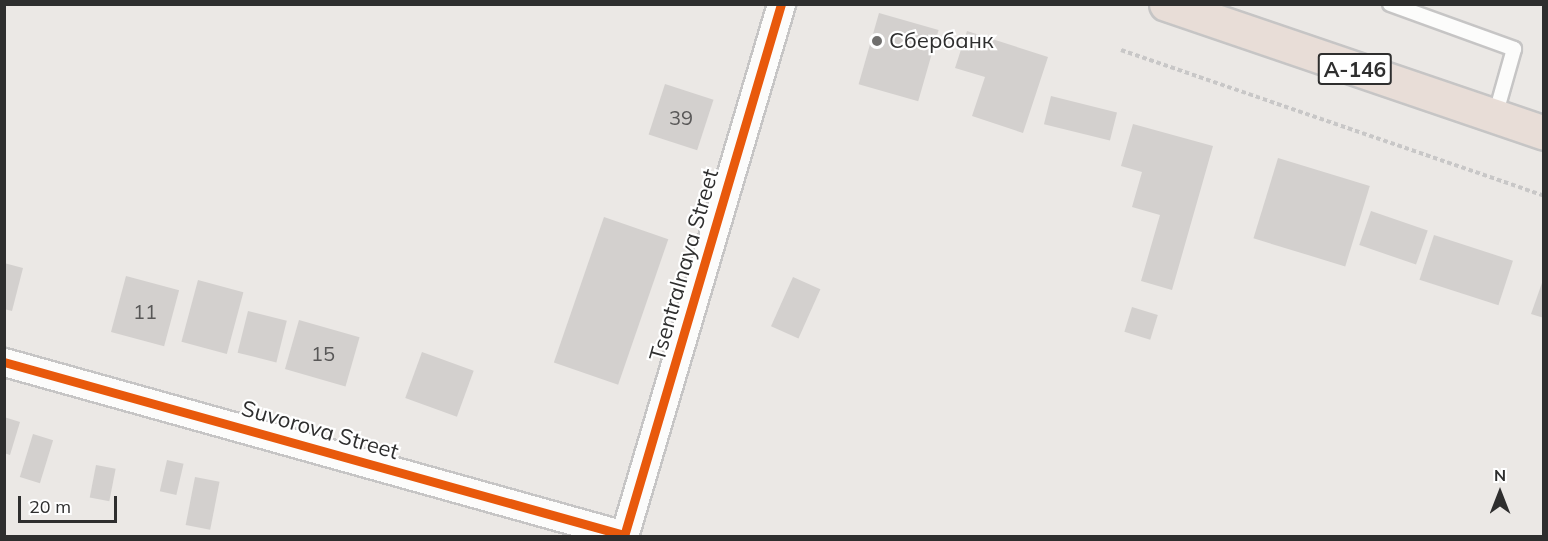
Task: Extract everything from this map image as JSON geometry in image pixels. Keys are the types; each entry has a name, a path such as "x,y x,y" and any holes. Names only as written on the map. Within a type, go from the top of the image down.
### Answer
{"highway":[{"name":"А-146","path":"1166,4 1544,133"}],"street":[{"name":"Tsentralnaya Street","path":"624,536 781,4"},
{"name":"Suvorova Street","path":"4,362 624,536"}],"lane":[{"path":"1390,4 1514,49 1495,116"}],"path":[{"path":"1121,50 1544,196"}],"building":[{"path":"879,13 939,30 918,101 859,84"},
{"path":"967,31 1048,57 1023,133 972,116 985,77 955,68"},
{"path":"665,84 714,100 697,150 649,134"},
{"path":"1051,96 1117,112 1110,141 1044,124"},
{"path":"1133,124 1213,146 1172,290 1141,281 1160,215 1132,207 1142,172 1121,166"},
{"path":"1278,158 1370,186 1345,266 1253,238"},
{"path":"1371,211 1428,231 1416,265 1359,245"},
{"path":"604,217 668,239 618,385 554,363"},
{"path":"1434,235 1513,261 1498,305 1419,280"},
{"path":"4,263 23,268 12,311 4,309"},
{"path":"126,276 179,290 164,346 111,332"},
{"path":"793,277 820,289 798,339 771,326"},
{"path":"198,280 243,292 227,354 181,342"},
{"path":"1544,280 1544,318 1531,314"},
{"path":"1132,307 1158,315 1150,340 1124,332"},
{"path":"248,311 287,321 276,362 238,353"},
{"path":"299,320 360,337 346,386 285,369"},
{"path":"422,352 474,371 457,417 405,398"},
{"path":"4,417 20,422 10,455 4,453"},
{"path":"33,434 53,440 40,483 20,477"},
{"path":"167,460 184,464 176,495 160,491"},
{"path":"96,465 116,469 109,501 90,497"},
{"path":"195,477 220,482 210,530 186,525"}],"cycle path":[{"path":"624,536 781,4"},
{"path":"4,362 624,535"}],"place":[{"name":"Сбербанк","path":"877,41"}]}
